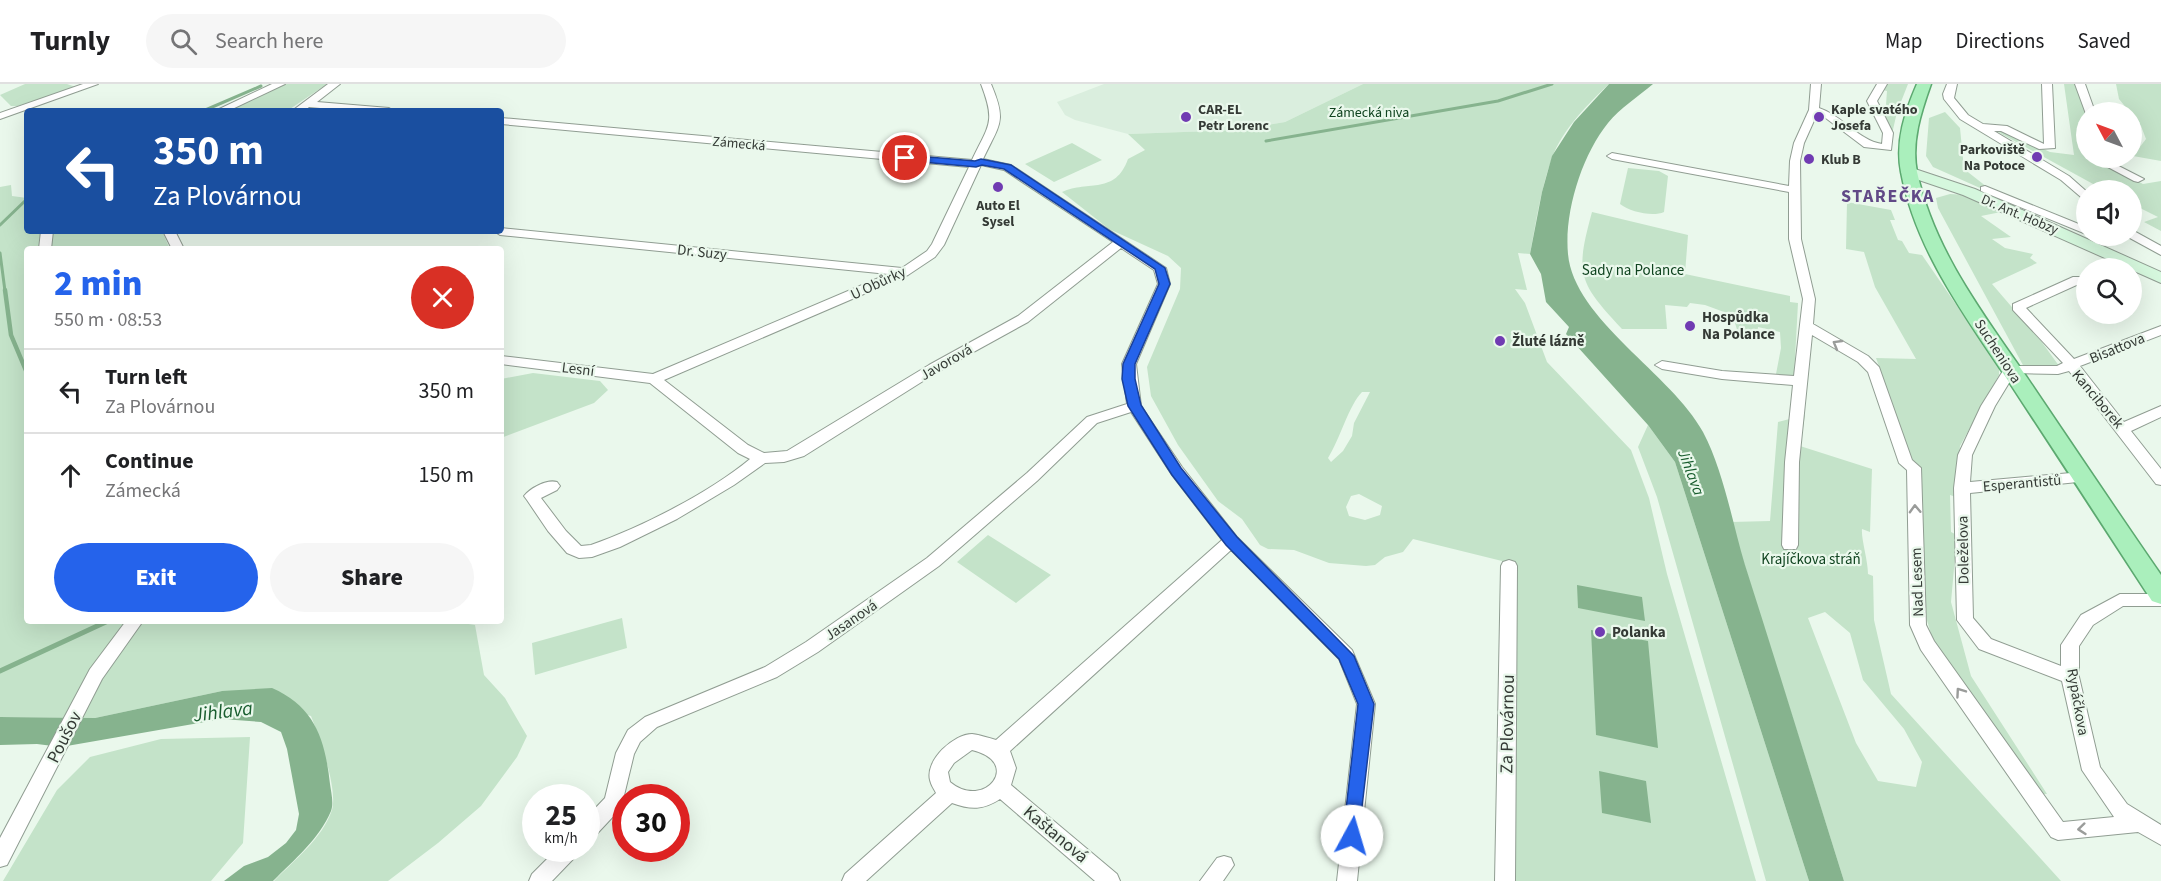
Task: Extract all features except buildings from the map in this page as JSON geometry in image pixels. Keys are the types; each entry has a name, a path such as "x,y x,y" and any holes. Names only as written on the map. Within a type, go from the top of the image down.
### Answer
{"main road":[{"name":"Sucheniova","path":"1924,84 1909,123 1908,167 1915,196 1942,259 2010,369 2161,594"},
{"name":"Dr. Ant. Hobzy","path":"1908,167 1977,191 2161,278"},
{"path":"1908,167 2038,218 2061,232"},
{"path":"1915,196 1938,190 1977,191"}],"street":[{"path":"2,113 93,84"},
{"path":"227,108 280,84"},
{"path":"303,108 335,84"},
{"path":"1790,545 1790,506 1809,299 1795,239 1796,153 1814,110 1816,84"},
{"path":"1814,110 1827,114 1868,145 1887,148 1888,133 1872,101 1882,84"},
{"path":"1952,84 1948,94 1949,99 1964,117 2065,178 2076,187"},
{"path":"1978,127 1999,127 2043,147 2051,146 2047,84"},
{"path":"2080,84 2086,102"},
{"name":"U Obůrky","path":"654,379 904,272 931,254 938,245 995,122 996,109 991,85"},
{"path":"310,104 355,108"},
{"name":"Zámecká","path":"504,121 977,163"},
{"path":"1612,156 1794,190"},
{"path":"977,163 1007,167 1160,268 1164,276 1161,294 1129,364 1128,379 1134,406 1176,471 1232,541 1346,656 1366,704 1347,881"},
{"path":"2117,168 2138,178"},
{"name":"Dr. Ant. Hobzy","path":"1977,191 2076,227"},
{"name":"Dr. Suzy","path":"504,231 904,272"},
{"path":"2142,240 2161,251"},
{"name":"Javorová","path":"762,458 780,459 799,452 934,368 1009,328 1119,243"},
{"name":"Kanciborek","path":"2076,280 2018,307 2077,370 2161,480"},
{"name":"Nad Lesem","path":"1805,325 1863,359 1874,369 1906,463 1914,468 1918,625 1927,645 2058,831 2140,823"},
{"name":"Bisattova","path":"2010,369 2077,370 2161,330"},
{"name":"Lesní","path":"504,360 654,379"},
{"path":"1662,365 1722,375 1800,381"},
{"name":"Doleželova","path":"2010,369 1988,406 1965,455 1962,488 1965,620 1984,644 2070,676"},
{"path":"552,486 532,496 576,551 594,552 609,547 669,515 743,473 762,458 743,449 654,379"},
{"name":"Jasanová","path":"600,817 614,802 625,753 634,736 651,722 771,672 812,647 933,562 1032,477 1092,420 1134,406"},
{"path":"2122,429 2161,411"},
{"name":"Esperantistů","path":"1962,488 2082,477"},
{"path":"998,750 1232,541"},
{"name":"Za Plovárnou","path":"1505,881 1509,566"},
{"name":"Rypáčkova","path":"2161,600 2120,600 2087,620 2070,645 2070,676 2091,770 2120,810 2161,836"},
{"name":"Poušov","path":"0,858 86,692 133,624"},
{"path":"971,742 986,743 998,750 1006,761 1007,775 1001,788 990,797 976,801 961,800 949,794 941,782 939,769 951,752 971,742"},
{"name":"Kaštanová","path":"1001,788 1110,881"},
{"path":"852,881 949,794"},
{"path":"539,881 557,862"},
{"path":"1210,881 1224,865"}],"shaded area":[{"path":"1104,84 1363,84 1285,122 1239,130 1128,134 1075,120 1065,115 1057,102"}],"green space":[{"path":"25,84 67,84 76,87 18,106 11,106 0,95"},
{"path":"285,84 327,84 291,108 233,108"},
{"name":"Zámecká niva","path":"1363,84 1609,84 1576,118 1556,148 1542,193 1530,254 1518,253 1527,290 1515,289 1525,303 1547,362 1631,450 1649,498 1667,574 1756,881 1515,881 1517,568 1502,565 1502,561 1413,539 1403,552 1385,557 1375,565 1366,566 1329,563 1294,550 1268,549 1260,545 1242,519 1218,501 1178,445 1151,396 1147,367 1180,289 1181,268 1168,256 1109,229 1062,192 1109,182 1116,178 1128,159 1145,150 1128,134 1239,130 1285,122","holes":["1362,392 1370,392 1354,423 1352,436 1343,451 1331,462 1328,458 1353,405","1359,494 1382,506 1380,515 1365,520 1349,516 1346,507 1351,496"]},
{"path":"1886,84 1908,84 1897,112 1892,134 1885,118 1887,91 1883,90"},
{"path":"2064,84 2076,84 2082,102 2076,102 2076,168 2113,168 2135,180 2086,180 1998,132 2004,131 2050,152 2074,155"},
{"path":"2116,84 2161,84 2161,161 2142,158 2142,144 2146,139 2142,129 2142,102 2121,102"},
{"path":"1945,112 1960,128 1964,169 1987,187 1989,192 1933,167 1926,156 1929,118"},
{"path":"1072,143 1102,160 1054,182 1025,164"},
{"path":"1628,168 1659,171 1668,176 1664,212 1642,213 1620,204"},
{"path":"2161,181 2161,231 2144,222 2158,217 2142,209 2142,183"},
{"path":"11,185 12,196 24,198 24,234 163,234 169,246 24,246 24,624 475,625 484,675 505,698 527,736 517,757 481,806 438,843 388,881 274,881 315,840 332,810 330,776 311,716 222,691 95,718 0,717 0,187"},
{"path":"1950,194 1968,195 2001,212 1981,216 2011,237 1992,239 2005,248 2033,254 2030,258 2037,263 1992,284 2041,341 2062,370 2024,367 1938,208 1936,198"},
{"path":"1847,202 1891,210 1895,220 1890,220 1898,240 1902,241 1909,253 1922,255 1999,367 1999,375 1960,446 1956,497 1950,495 1951,532 1957,535 1951,602 1971,676 2047,794 2039,794 1934,644 1926,617 1920,466 1913,462 1876,358 1916,359 1875,287 1864,252 1846,249"},
{"name":"Sady na Polance","path":"1592,212 1688,235 1685,274 1790,296 1790,302 1798,303 1794,377 1776,374 1781,348 1780,332 1758,327 1758,339 1738,333 1735,323 1724,321 1724,312 1705,305 1690,303 1687,307 1665,305 1667,329 1622,329 1596,300 1584,276 1583,250"},
{"path":"533,373 600,381 608,390 594,403 504,437 504,378"},
{"name":"Krajíčkova stráň","path":"1805,415 1800,446 1872,469 1870,532 1862,529 1862,533 1868,574 1873,576 1874,620 1891,694 2061,881 1844,881 1731,522 1770,521 1778,422","holes":["1825,612 1850,633 1863,680 1904,729 1922,762 1916,787 1878,781 1856,743 1808,618"]},
{"path":"1648,425 1675,462 1809,881 1766,881 1657,497 1638,447"},
{"path":"988,535 1051,575 1016,603 957,562"},
{"path":"622,618 627,648 535,675 532,643"},
{"path":"250,737 243,843 211,881 3,881 57,790 90,757 161,739"}],"water":[{"name":"Jihlava","path":"1609,84 1653,84 1608,123 1590,151 1583,167 1569,220 1568,254 1574,278 1587,302 1605,324 1689,410 1710,447 1844,881 1809,881 1675,462 1648,425 1566,334 1569,327 1546,302 1541,274 1530,254 1542,192 1552,156 1574,122"},
{"path":"1577,585 1642,597 1645,621 1578,608"},
{"path":"1591,630 1648,641 1658,748 1596,735"},
{"name":"Jihlava","path":"272,688 298,705 315,726 325,753 332,801 331,811 320,831 273,881 224,881 244,866 268,857 286,843 296,830 299,814 287,749 281,732 261,722 222,719 61,747 37,744 0,745 0,717 95,718 222,691"},
{"path":"1599,771 1646,781 1651,823 1602,813"}],"waterway":[{"path":"1266,141 1498,101 1552,84"},
{"path":"210,108 261,86"},
{"path":"0,225 24,202"},
{"path":"0,253 5,291"},
{"path":"5,290 11,335 24,366"},
{"path":"0,671 102,624"}],"place":[{"name":"CAR-EL Petr Lorenc","path":"1186,117"},
{"name":"Kaple svatého Josefa","path":"1819,117"},
{"name":"Parkoviště Na Potoce","path":"2037,157"},
{"name":"Klub B","path":"1809,159"},
{"name":"Auto El Sysel","path":"998,187"},
{"name":"Hospůdka Na Polance","path":"1690,326"},
{"name":"Žluté lázně","path":"1500,341"},
{"name":"Polanka","path":"1600,632"}],"district":[{"name":"STAŘEČKA","path":"1888,196"}],"route":[{"path":"905,158 976,164 977,161 1007,167 1160,268 1164,276 1161,294 1129,364 1128,379 1134,406 1176,471 1232,541 1346,656 1366,704 1352,836"}]}
